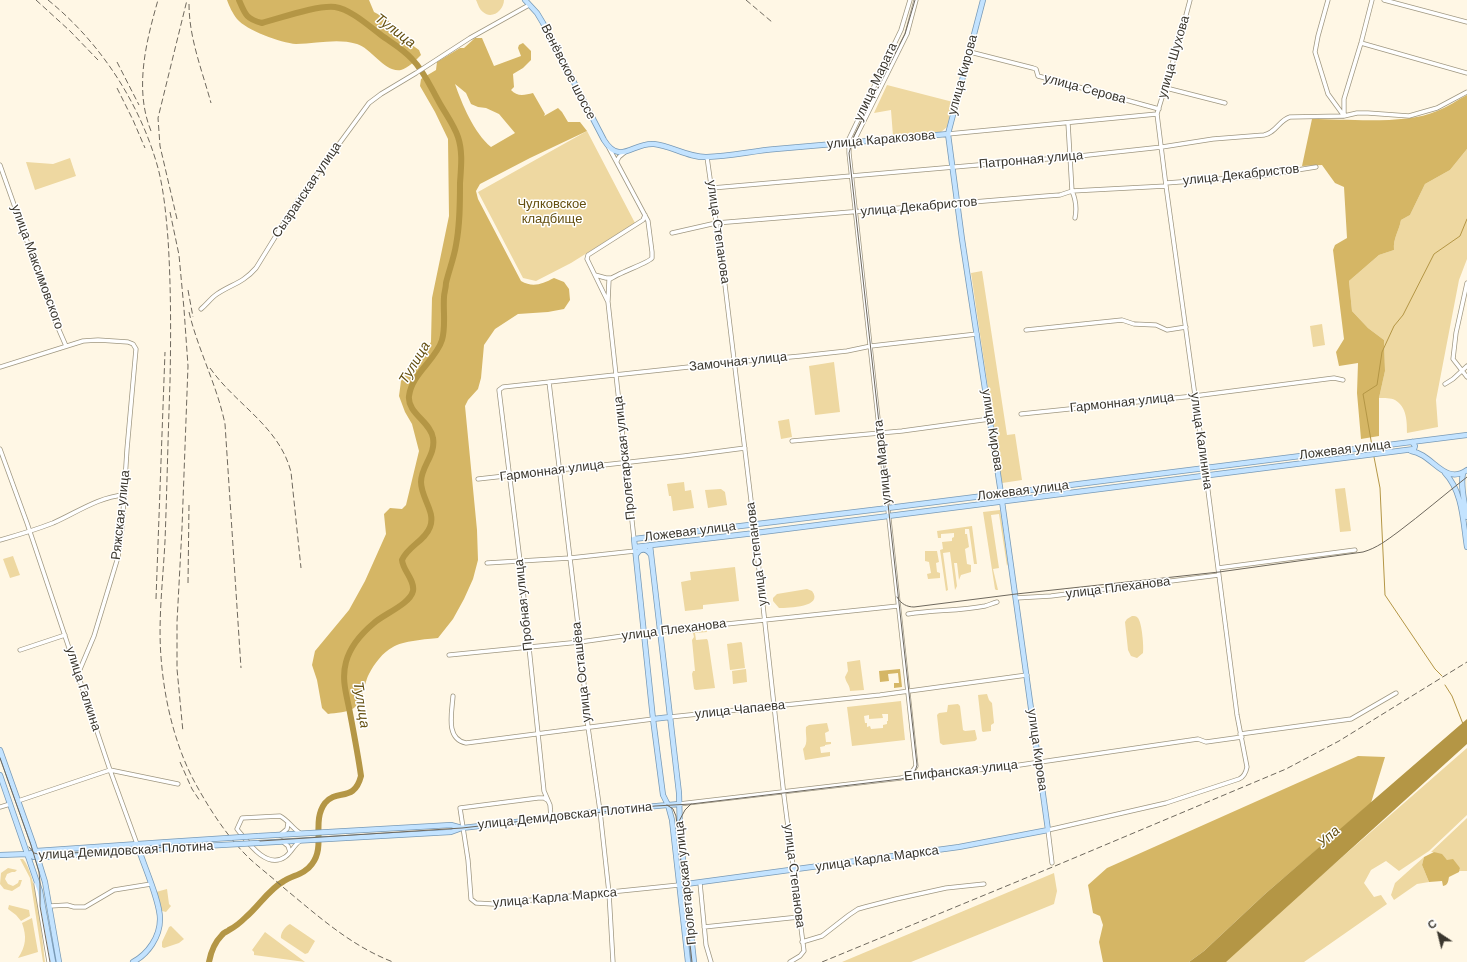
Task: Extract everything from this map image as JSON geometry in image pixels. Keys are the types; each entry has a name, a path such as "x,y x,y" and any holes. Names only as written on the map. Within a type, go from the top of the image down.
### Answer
{"main road":[{"name":"Венёвское шоссе","path":"525,0 543,23 608,147"},
{"name":"улица Кирова","path":"983,0 948,134 1016,598 1048,830"},
{"name":"улица Каракозова","path":"608,147 616,152 654,144 693,156 707,157 775,149 850,144 948,134"},
{"name":"Ложевая улица","path":"634,539 1467,435"},
{"name":"Ложевая улица","path":"635,551 650,545 1402,451 1414,449 1415,446 1412,442"},
{"path":"1358,448 1356,452 1359,456"},
{"name":"Ложевая улица","path":"1402,451 1420,453 1453,480 1458,492 1467,547"},
{"name":"улица Калинина","path":"1205,468 1206,475"},
{"path":"1446,473 1456,476 1465,472"},
{"path":"1465,472 1462,488 1467,517"},
{"path":"832,515 832,523"},
{"name":"улица Степанова","path":"754,525 755,533"},
{"name":"Пролетарская улица","path":"634,539 653,719 663,795 668,805 672,820 688,962"},
{"name":"Пролетарская улица","path":"650,545 679,793 678,804 694,962"},
{"path":"635,551 645,549 651,554"},
{"name":"улица Плеханова","path":"644,633 660,631"},
{"name":"улица Чапаева","path":"653,719 670,717"},
{"path":"0,750 36,851 45,882 59,962"},
{"path":"0,775 36,879 43,906 53,962"},
{"path":"10,804 18,801"},
{"name":"Пролетарская улица","path":"668,805 678,804"},
{"name":"улица Демидовская Плотина","path":"28,854 38,857 327,838 451,832 462,828 600,811 668,805"},
{"name":"улица Демидовская Плотина","path":"28,854 36,851 258,836 451,825 462,828"},
{"path":"383,829 387,836"},
{"name":"улица Карла Маркса","path":"679,885 793,871 959,847 1048,830"},
{"name":"улица Галкина","path":"133,962 148,950 158,930 159,914 151,884 137,844"},
{"path":"0,855 28,854"}],"street":[{"name":"улица Марата","path":"910,0 901,30 850,144 848,153 916,766 910,775"},
{"name":"улица Марата","path":"850,144 907,34 916,0"},
{"name":"улица Шухова","path":"1157,114 1166,88 1190,0"},
{"path":"1328,0 1315,52 1328,94 1344,116"},
{"path":"1344,116 1344,99 1372,0"},
{"path":"1384,0 1467,22"},
{"name":"Сызранская улица","path":"201,309 216,295 241,282 256,268 298,200 369,103 470,38 529,4"},
{"path":"905,17 912,18"},
{"path":"1361,43 1467,73"},
{"name":"улица Серова","path":"970,52 1036,69 1038,76 1159,109"},
{"path":"1166,88 1224,103"},
{"name":"Патронная улица","path":"712,188 952,166 1070,157 1268,134 1290,116 1344,116 1368,112 1409,116 1436,108 1467,92"},
{"name":"улица Каракозова","path":"948,134 1157,114"},
{"name":"улица Калинина","path":"1157,114 1194,396 1205,468"},
{"path":"1068,123 1072,191 1075,197 1076,218"},
{"path":"595,275 606,278 612,277 651,259 652,252 648,221 608,147"},
{"path":"617,163 619,156 626,151"},
{"name":"улица Степанова","path":"707,157 735,362 754,525"},
{"name":"улица Максимовского","path":"0,165 56,323 66,346"},
{"name":"улица Декабристов","path":"672,233 716,223 1060,195 1072,191 1259,176 1316,167"},
{"name":"Пролетарская улица","path":"634,539 608,302 587,262 587,258 588,255 601,246 643,220 645,215"},
{"path":"608,302 608,283 612,277"},
{"path":"1467,282 1456,333 1453,359 1467,377"},
{"path":"1026,330 1122,320 1134,324 1156,326 1167,330 1186,327"},
{"name":"Замочная улица","path":"499,390 503,387 735,362 808,356 848,351 870,346 977,334"},
{"name":"Ряжская улица","path":"66,346 88,341 128,342 133,344 136,349 122,528 118,556 94,636 78,674"},
{"path":"0,367 66,346"},
{"path":"1445,384 1467,366"},
{"name":"Гармонная улица","path":"1021,414 1194,396 1334,378 1343,380"},
{"name":"улица Осташёва","path":"549,382 580,642 588,727 600,811 609,893 613,962"},
{"name":"Пробная улица","path":"499,390 520,561 544,791 550,804 551,818"},
{"path":"792,441 902,431 990,419"},
{"name":"Гармонная улица","path":"478,479 745,448"},
{"name":"улица Галкина","path":"0,449 30,532 110,770 137,844"},
{"name":"улица Калинина","path":"1206,475 1241,735 1247,767"},
{"path":"0,540 30,532 66,517 104,498 124,495"},
{"name":"улица Степанова","path":"755,533 783,791 804,950 800,956 790,962"},
{"path":"1218,568 1355,550"},
{"name":"Ложевая улица","path":"487,563 570,558 635,551"},
{"name":"улица Плеханова","path":"1016,598 1051,596 1219,575"},
{"path":"908,614 987,606 997,602"},
{"name":"улица Плеханова","path":"660,631 834,614 898,606"},
{"name":"улица Плеханова","path":"449,655 580,642 644,633"},
{"path":"20,650 65,635"},
{"name":"улица Чапаева","path":"670,717 908,692 1027,675"},
{"name":"Епифанская улица","path":"678,804 901,778 910,775 938,774 1039,762 1198,739 1206,742 1241,735 1351,719 1396,693"},
{"name":"улица Чапаева","path":"453,696 451,721 452,730 456,738 466,743 653,719"},
{"name":"улица Карла Маркса","path":"1048,830 1166,803 1202,792 1242,778 1245,775 1247,767"},
{"path":"18,801 110,770 178,784"},
{"name":"улица Демидовская Плотина","path":"462,828 460,808 538,798 544,798 548,801"},
{"path":"0,807 10,804"},
{"path":"300,834 286,818 280,816 242,818 237,829 255,850 264,857 274,860 282,859 287,856 293,846 301,840"},
{"path":"280,835 287,829 288,822"},
{"name":"улица Карла Маркса","path":"462,828 468,860 471,899 476,903 493,904 679,885"},
{"name":"улица Кирова","path":"1048,830 1052,862"},
{"path":"281,841 288,846 290,852"},
{"path":"36,879 49,962"},
{"name":"Пролетарская улица","path":"700,883 706,945 711,962"},
{"path":"50,906 67,905 74,907 85,907 114,890 151,884"},
{"path":"802,942 822,936 858,909 896,898 946,888 984,884"},
{"path":"704,927 799,917"}],"green space":[{"path":"476,0 504,0 500,10 497,13 490,15 482,11"},
{"path":"887,85 953,102 947,127 941,132 893,136 891,110 874,113"},
{"name":"Чулковское кладбище","path":"587,131 635,223 571,263 536,281 523,278 478,192"},
{"path":"1467,149 1467,259 1459,280 1436,400 1438,427 1407,433 1406,415 1399,403 1393,399 1379,398 1385,371 1384,340 1368,328 1352,311 1349,281 1379,255 1394,250 1394,242 1401,220 1410,215 1425,184 1450,170"},
{"path":"70,158 76,176 35,190 26,162 53,164"},
{"path":"982,271 1007,435 1015,434 1022,480 1002,483 971,273"},
{"path":"1322,324 1325,345 1313,347 1310,326"},
{"path":"834,362 840,412 815,415 809,366"},
{"path":"789,419 792,437 781,439 778,421"},
{"path":"684,482 685,491 691,490 694,508 673,511 671,496 669,496 667,484"},
{"path":"1345,488 1351,531 1340,532 1335,489"},
{"path":"721,489 725,492 727,505 708,508 705,490"},
{"path":"1000,510 1008,564 1007,566 999,514 991,515 999,568 993,569 998,590 996,590 983,512"},
{"path":"972,526 977,564 974,564 969,529 965,529 969,547 965,549 967,564 971,565 971,572 961,575 959,580 957,563 954,563 957,586 955,590 950,552 943,553 948,590 946,591 940,550 943,549 942,542 952,541 954,533 941,534 941,538 938,538 937,531"},
{"path":"925,551 937,551 939,562 936,563 937,572 940,573 940,578 928,579 927,574 931,573 929,562 925,561"},
{"path":"13,556 20,575 10,578 3,559"},
{"path":"735,567 739,601 703,605 703,609 685,611 681,582 691,580 690,572"},
{"path":"807,589 812,591 814,596 813,600 804,606 779,608 773,601 773,598 777,594"},
{"path":"1132,616 1138,618 1141,625 1143,653 1137,658 1131,656 1128,650 1125,622"},
{"path":"700,628 706,628 707,632 695,633 696,640 707,639 708,641 715,688 696,690 694,689 692,674 693,671 695,671 692,640 694,637 690,630 694,632 698,631"},
{"path":"741,642 745,668 730,670 727,644"},
{"path":"860,660 864,690 850,691 845,677 848,671 847,662"},
{"path":"746,669 747,682 733,684 732,671"},
{"path":"987,694 992,703 994,723 991,725 991,731 983,732 978,695"},
{"path":"901,701 905,740 852,746 847,707","holes":["882,714 888,714 887,724 883,725 883,728 871,729 870,726 867,727 864,716 869,715 869,719 883,718"]},
{"path":"958,704 960,706 963,730 975,730 977,739 975,741 943,745 940,743 937,715 939,713 947,712 948,705"},
{"path":"827,723 829,731 825,733 826,742 831,742 831,744 820,747 821,753 830,752 830,756 805,760 803,749 806,744 806,727 809,725"},
{"path":"1467,748 1467,815 1429,851 1399,871 1386,861 1371,870 1364,883 1374,897 1381,895 1387,904 1304,962 1222,962"},
{"path":"1467,818 1467,871 1459,871 1460,868 1434,852 1431,852"},
{"path":"1424,857 1422,865 1429,882 1417,884 1394,900 1391,895 1395,883"},
{"path":"20,859 23,859 32,878 45,962 43,962 30,878"},
{"path":"8,868 17,870 7,874 5,879 8,884 13,886 18,883 19,880 22,880 20,886 12,891 4,889 0,884 1,873"},
{"path":"1054,873 1057,891 1054,904 911,962 842,962"},
{"path":"167,889 169,904 171,906 166,912 162,911 156,892"},
{"path":"9,905 29,910 30,916 21,921 8,909"},
{"path":"32,918 38,952 18,958 25,941 25,933 22,923"},
{"path":"290,924 315,941 308,953 305,954 281,938 283,930"},
{"path":"171,926 184,939 179,943 164,948 162,947 162,942 169,927"},
{"path":"265,932 305,962 254,955 252,950"}],"shaded area":[{"path":"227,0 369,0 374,12 387,19 405,40 419,50 421,55 406,68 395,70 389,68 368,50 357,44 334,41 296,44 282,41 264,35 242,23 234,15"},
{"path":"475,38 482,38 494,66 521,56 518,48 519,45 523,43 531,51 531,60 523,68 513,74 514,87 511,90 518,95 533,93 545,114 544,116 558,108 568,122 580,122 587,131 480,184 476,191 478,199 521,281 534,285 554,278 564,282 569,289 570,300 564,309 548,312 518,314 495,329 484,345 481,378 478,389 468,400 465,406 477,530 478,560 473,579 453,619 438,638 408,642 389,649 371,670 357,705 349,710 328,714 322,708 317,680 312,665 315,651 349,610 365,581 386,534 384,514 390,508 402,509 406,505 419,451 412,424 405,412 399,396 401,381 411,366 426,351 431,342 432,298 449,216 448,139 420,86 421,79 436,70 437,62 460,48 464,48","holes":["455,84 466,93 471,104 486,108 499,114 515,133 491,147 474,126"]},
{"path":"1467,95 1467,149 1450,170 1425,184 1410,215 1401,220 1394,242 1394,250 1379,255 1349,281 1352,311 1368,328 1384,340 1385,371 1379,398 1379,436 1361,439 1357,393 1358,363 1339,366 1336,352 1344,339 1333,250 1335,245 1347,238 1344,187 1335,183 1322,165 1302,166 1312,119 1393,120 1409,118 1445,108"},
{"path":"900,669 902,687 894,688 894,683 899,683 898,673 888,674 889,681 880,682 879,671"},
{"name":"Упа","path":"1467,719 1467,744 1226,962 1189,962 1204,951 1265,894"},
{"path":"1358,756 1385,757 1371,803 1265,894 1204,951 1189,962 1103,962 1099,942 1103,925 1100,916 1093,913 1088,885 1107,868"},
{"path":"1434,852 1442,854 1447,860 1453,859 1460,868 1459,872 1449,877 1448,883 1445,886 1443,886 1442,881 1429,882 1422,865 1424,857"}],"waterway":[{"name":"Тулица","path":"209,962 213,947 223,934 236,926 251,913 279,884 303,872 312,864 318,850 318,826 321,810 325,803 330,799 354,790 361,776 345,688 344,675 346,662 353,646 365,631 411,596 413,587 402,560 408,551 428,532 430,527 430,510 423,494 421,482 423,471 431,455 433,438 428,427 415,413 409,402 409,396 411,388 419,373 435,354 442,340 444,324 444,294 455,250 460,214 460,143 454,128 427,80 409,55 359,18 341,8 319,8 299,12 262,23 249,18 239,0"},
{"path":"1372,446 1363,394 1377,385 1382,352 1394,326 1403,315 1434,254 1460,236 1467,219"},
{"path":"1374,457 1380,488 1385,595 1435,669 1442,676"},
{"path":"1445,685 1452,696 1463,724"}],"tram line":[{"path":"29,847 34,853 42,855 462,828 655,806 691,804 901,779 913,773 917,765 849,153 854,136 905,34 915,0"},
{"path":"897,597 904,605 914,607 1016,594 1219,572 1363,552 1390,538 1467,477"},
{"path":"0,758 39,872 40,906 50,962"},
{"path":"677,825 685,810 691,804"},
{"path":"667,805 673,809 676,816 692,962"}],"railway":[{"path":"36,0 70,31 98,60"},
{"path":"48,0 85,35 116,75 141,120 158,168 162,185 168,239 171,328 166,521 160,614 160,643 162,672 167,704 180,750 193,779 212,811 226,831 250,859 336,930 363,948 393,962"},
{"path":"151,131 143,99 143,82 149,32 158,0"},
{"path":"177,219 160,146 158,118 187,0"},
{"path":"746,0 772,22"},
{"path":"189,4 191,29 211,103"},
{"path":"117,62 139,105"},
{"path":"117,88 145,148"},
{"path":"170,212 179,255 188,366 177,622 177,669 183,732"},
{"path":"188,290 193,317"},
{"path":"189,312 197,340 222,410 225,424 241,668"},
{"path":"156,599 165,352"},
{"path":"210,368 220,381 267,429 285,456 291,472 301,568"},
{"path":"188,583 189,505"},
{"path":"822,962 1286,769 1339,741 1467,662"},
{"path":"180,762 192,789 200,801"}]}
